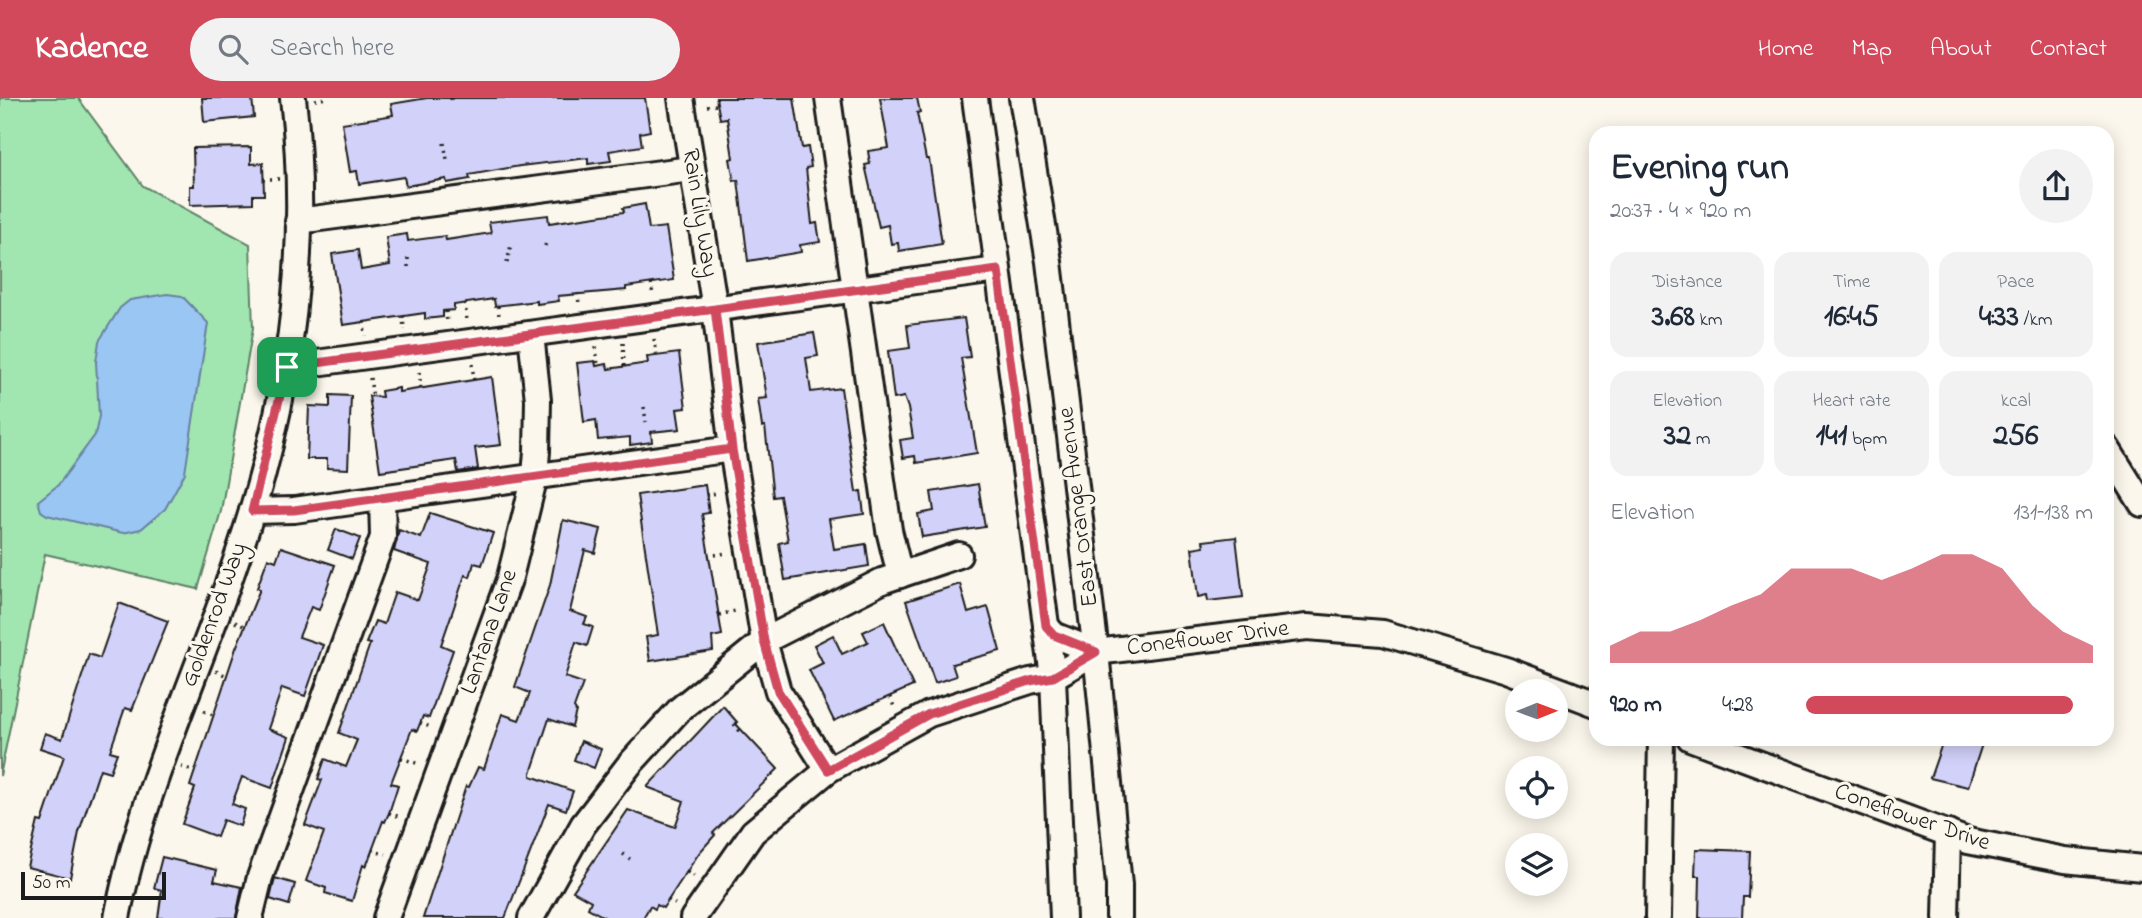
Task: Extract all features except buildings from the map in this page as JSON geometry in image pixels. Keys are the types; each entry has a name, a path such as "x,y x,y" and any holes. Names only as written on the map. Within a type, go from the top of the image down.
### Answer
{"street":[{"name":"Rain Lily Way","path":"681,98 715,309 732,449 764,641 778,691 828,770"},
{"path":"828,98 889,530 900,575"},
{"name":"East Orange Avenue","path":"975,98 1053,677 1063,918"},
{"name":"East Orange Avenue","path":"1022,98 1049,262 1096,652 1119,885 1119,918"},
{"name":"Goldenrod Way","path":"117,918 132,848 252,511 287,367 299,268 298,142 304,99"},
{"path":"299,221 691,169"},
{"path":"287,367 998,270"},
{"name":"Lantana Lane","path":"386,918 510,577 535,476 538,400 531,334"},
{"path":"252,511 294,510 732,449"},
{"path":"2114,459 2142,504"},
{"path":"250,918 260,877 383,537 382,498"},
{"path":"531,918 583,825 629,765 680,709 764,641 882,581 959,555"},
{"path":"1046,626 1054,635 1096,652"},
{"name":"Coneflower Drive","path":"684,911 753,832 828,770 929,714 1030,681 1053,677 1096,652 1307,627 1350,629 1383,633 1506,670 1589,701"},
{"path":"1658,918 1661,746"},
{"name":"Coneflower Drive","path":"1712,746 1948,833 2000,848 2142,868"},
{"path":"1946,918 1948,833"}],"path":[{"path":"304,99 327,98"},
{"path":"707,106 718,105"},
{"path":"444,143 447,159"},
{"path":"263,179 281,179"},
{"path":"545,246 547,240"},
{"path":"508,262 511,245"},
{"path":"408,258 408,267"},
{"path":"651,283 653,295"},
{"path":"578,293 579,305"},
{"path":"465,303 467,321"},
{"path":"498,306 499,317"},
{"path":"446,310 447,324"},
{"path":"403,316 404,331"},
{"path":"364,322 365,336"},
{"path":"654,339 657,356"},
{"path":"623,343 624,366"},
{"path":"596,347 598,366"},
{"path":"472,364 474,380"},
{"path":"419,372 421,389"},
{"path":"370,378 373,398"},
{"path":"644,407 646,422"},
{"path":"706,495 719,493"},
{"path":"708,556 727,553"},
{"path":"719,615 735,611"},
{"path":"234,622 246,627"},
{"path":"216,670 227,676"},
{"path":"890,697 895,709"},
{"path":"201,710 215,716"},
{"path":"420,723 433,727"},
{"path":"734,724 742,734"},
{"path":"401,758 420,764"},
{"path":"181,767 195,771"},
{"path":"389,813 401,818"},
{"path":"372,850 386,855"},
{"path":"623,854 630,859"},
{"path":"687,872 694,876"},
{"path":"668,900 684,911"}],"green space":[{"path":"0,98 78,98 143,186 250,244 253,328 221,511 198,589 45,554 0,776"}],"water":[{"path":"167,294 182,296 208,323 185,473 165,509 141,529 123,533 47,515 41,511 38,501 58,485 95,435 99,416 96,362 99,341 120,308 130,300"}],"route":[{"path":"287,367 252,511 294,510 732,449 718,330 715,309 998,270 1046,626 1054,635 1096,652 1053,677 1030,681 929,714 828,770 778,691 764,641 732,449 715,309 287,367"}]}
